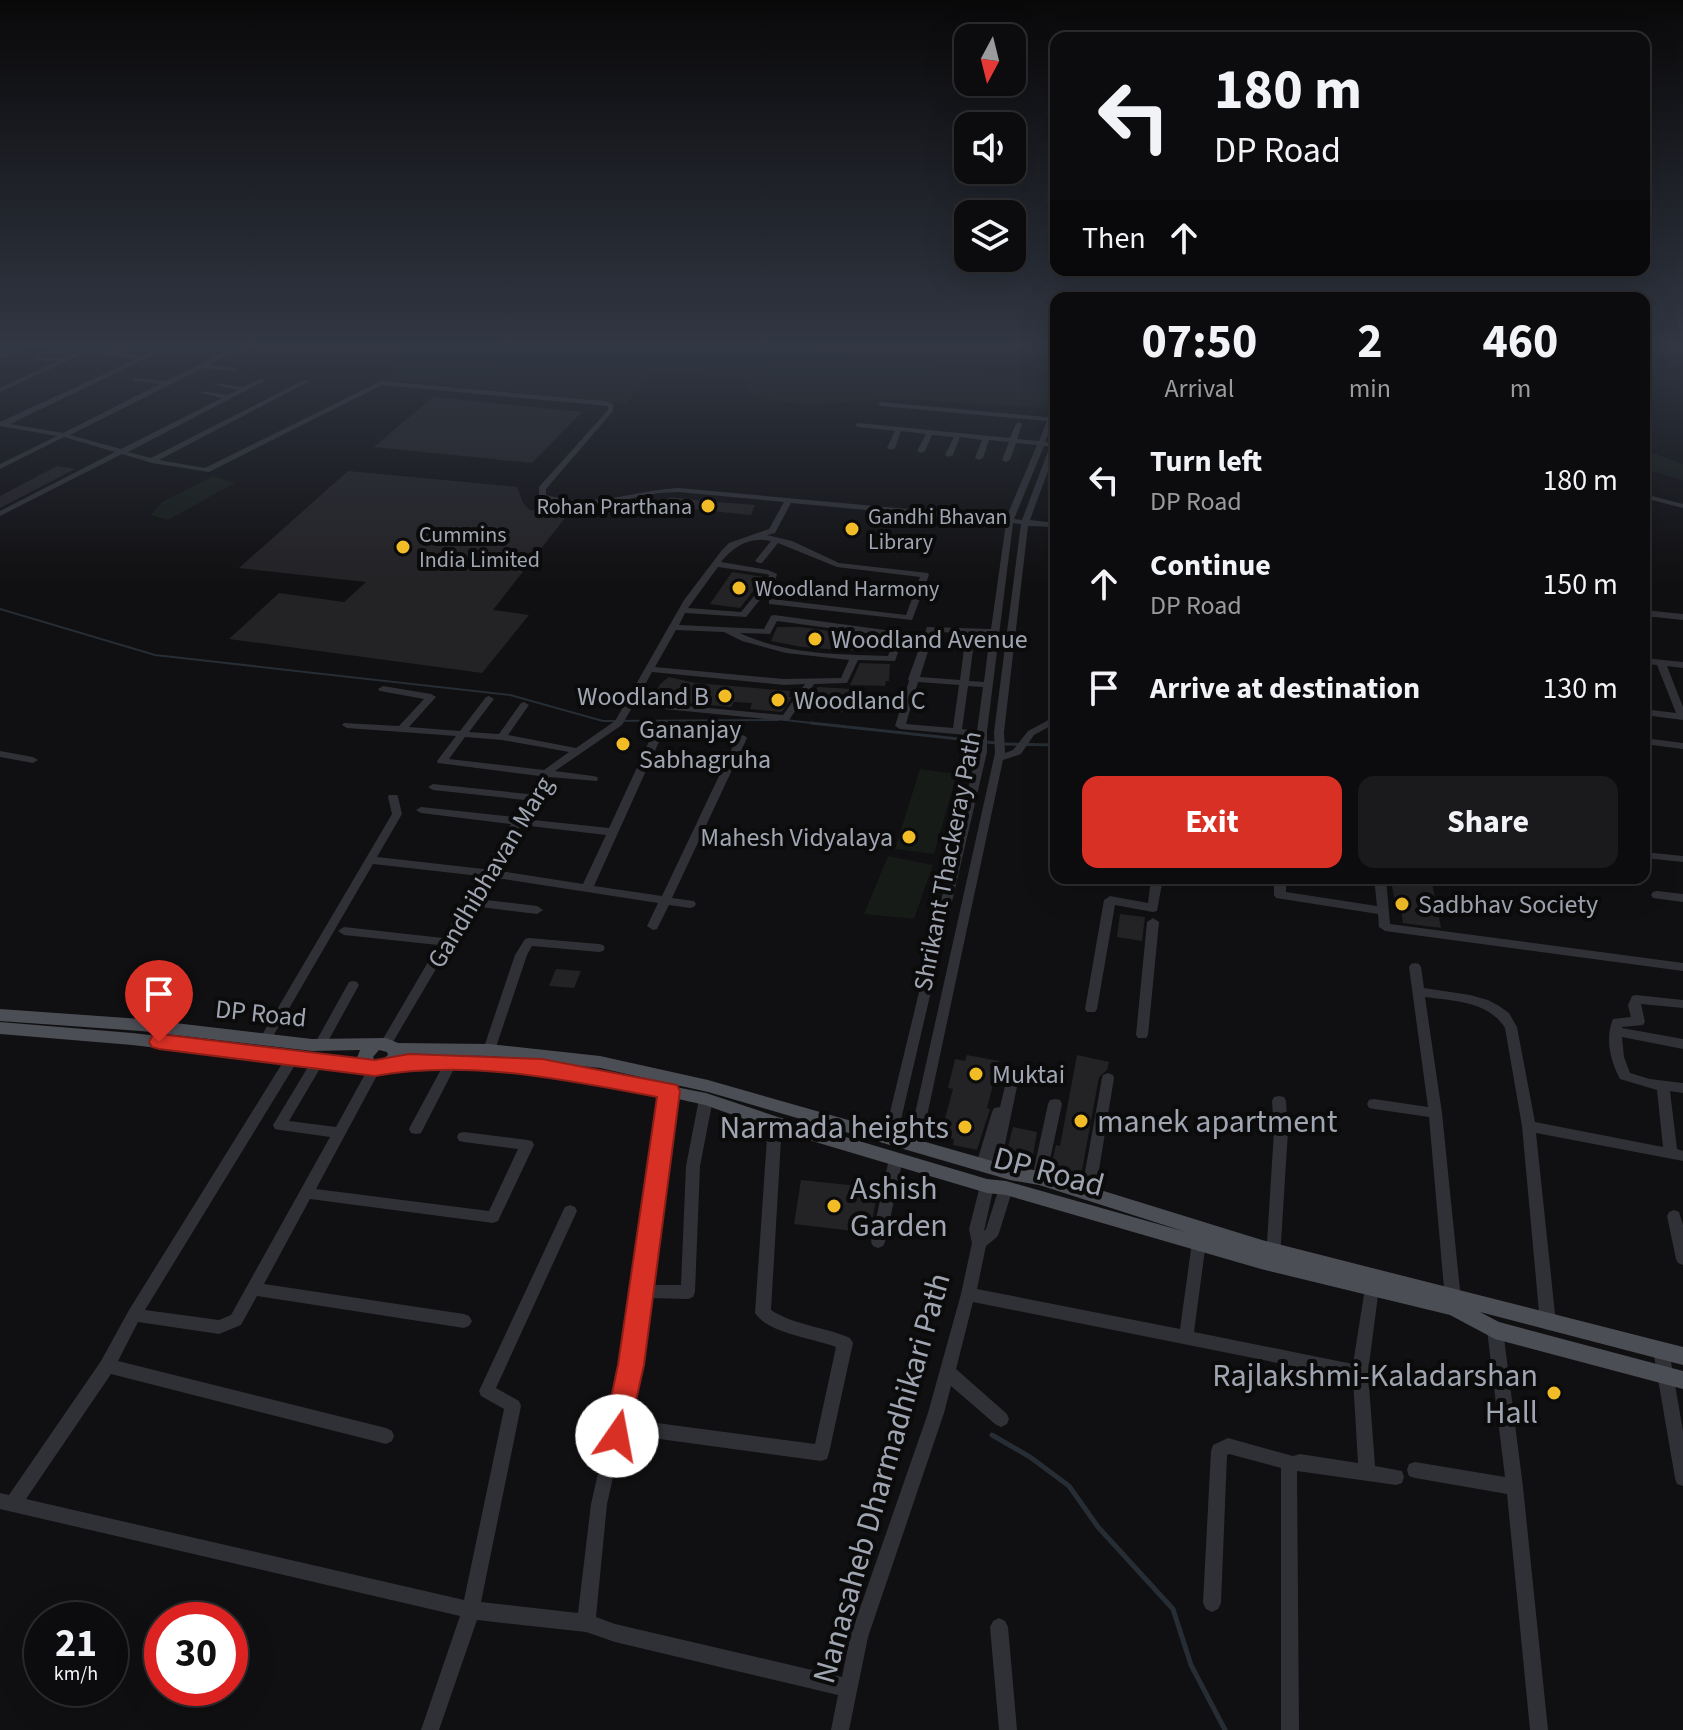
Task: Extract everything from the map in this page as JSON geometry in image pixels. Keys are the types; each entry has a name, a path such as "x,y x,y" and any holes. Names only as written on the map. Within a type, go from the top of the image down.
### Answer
{"main road":[{"name":"DP Road","path":"0,1015 141,1025 265,1040 320,1053 542,1067 671,1084 775,1123 995,1176 1199,1242 1273,1256 1454,1303 1495,1330 1674,1378"},
{"name":"DP Road","path":"0,1028 293,1057 320,1053"},
{"name":"DP Road","path":"382,1056 489,1050 547,1054 891,1137 902,1155"},
{"name":"Shrikant Thackeray Path","path":"891,1137 902,1155"},
{"name":"DP Road","path":"995,1176 1039,1178 1372,1288 1524,1316 1683,1356"}],"street":[{"path":"1,425 64,435 152,461 206,470 297,425"},
{"path":"0,467 85,425"},
{"path":"0,514 174,425"},
{"path":"152,461 222,425"},
{"path":"598,425 542,489 542,496 564,503 594,505 656,490 1050,524"},
{"path":"858,425 1050,443"},
{"path":"1006,460 1019,425"},
{"name":"Shrikant Thackeray Path","path":"891,1137 982,752 1010,522 1049,425"},
{"path":"891,448 899,429"},
{"path":"921,451 930,432"},
{"path":"949,455 958,435"},
{"path":"979,458 986,438"},
{"name":"Shrikant Thackeray Path","path":"902,1155 999,751 1026,520 1050,455"},
{"path":"1023,490 1036,491"},
{"path":"1650,498 1683,506"},
{"name":"Gandhibhavan Marg","path":"134,1315 219,1327 229,1326 236,1320 382,1056 546,773 620,721 682,610 715,564 732,545 772,531 788,501"},
{"path":"760,536 837,565 925,575 909,618 772,602"},
{"path":"759,561 776,540"},
{"path":"682,610 743,615 773,574 715,564"},
{"path":"721,629 725,613"},
{"path":"1650,614 1683,617"},
{"path":"673,627 721,629 767,632 774,618 900,635 892,659 767,647 749,643 721,629"},
{"path":"982,736 900,726 930,629 995,632"},
{"path":"957,732 971,630"},
{"path":"648,669 844,681 855,657"},
{"path":"1650,662 1683,665"},
{"path":"1650,713 1683,717 1661,663"},
{"path":"913,679 988,685"},
{"path":"630,703 786,718 812,681"},
{"path":"383,689 431,697 401,730"},
{"path":"489,699 442,761 593,779"},
{"path":"502,737 524,705"},
{"path":"587,888 663,722"},
{"path":"999,751 1017,752 1031,733 1050,722"},
{"path":"347,725 502,737 578,751"},
{"path":"653,926 742,738"},
{"path":"1650,742 1683,746"},
{"path":"0,754 33,760"},
{"path":"433,787 532,798"},
{"path":"265,1040 397,814 393,797"},
{"path":"421,810 613,832"},
{"path":"1650,856 1683,859"},
{"path":"372,860 487,873 690,904"},
{"path":"1091,1009 1110,900 1153,908 1156,884"},
{"path":"1280,884 1280,895 1382,911"},
{"path":"1380,884 1385,927 1683,967"},
{"path":"1657,895 1683,898"},
{"path":"470,902 537,910"},
{"path":"1142,1035 1153,922"},
{"path":"344,931 447,942"},
{"path":"489,1050 524,948 529,942 599,948"},
{"path":"1415,967 1435,1113 1454,1303"},
{"path":"339,1133 280,1125 353,985"},
{"path":"1418,992 1494,1007 1506,1016 1511,1027 1529,1126 1548,1323"},
{"path":"1683,1004 1636,999 1634,1005 1639,1022 1617,1022 1614,1031 1625,1076 1683,1088"},
{"path":"1614,1031 1683,1044"},
{"path":"293,1057 134,1315 107,1366 6,1503 471,1610 586,1623 615,1633 849,1688"},
{"path":"416,1129 451,1063"},
{"path":"1088,1194 1108,1078"},
{"path":"995,1176 1012,1082"},
{"path":"586,1623 599,1504 619,1426 642,1291 671,1084"},
{"path":"1529,1126 1677,1155 1663,1085"},
{"path":"642,1291 688,1292 691,1181 706,1099"},
{"path":"1273,1256 1281,1131 1279,1101"},
{"path":"1039,1178 1055,1104"},
{"path":"1374,1104 1435,1113"},
{"path":"995,1176 1000,1107"},
{"path":"619,1426 821,1453 845,1343 825,1334 777,1323 763,1313 775,1123"},
{"path":"305,1193 493,1217 527,1145 464,1137"},
{"path":"878,1242 902,1155"},
{"name":"Nanasaheb Dharmadhikari Path","path":"840,1730 859,1637 947,1372 979,1243 992,1233 995,1176"},
{"path":"430,1730 471,1610 513,1406 487,1391 570,1211"},
{"path":"1674,1216 1683,1259"},
{"path":"1186,1338 1199,1242"},
{"path":"1367,1474 1360,1372 1372,1288"},
{"path":"254,1289 464,1321"},
{"path":"968,1294 1360,1372"},
{"path":"1495,1330 1515,1487 1539,1730"},
{"path":"1661,1350 1674,1378 1683,1478"},
{"path":"107,1366 386,1436"},
{"path":"947,1372 1001,1419"},
{"path":"1212,1603 1219,1451 1228,1446 1291,1463 1396,1477"},
{"path":"1290,1730 1288,1469 1291,1463"},
{"path":"1415,1470 1515,1487"},
{"path":"999,1627 1008,1730"}],"shaded area":[{"path":"1650,452 1683,464 1683,480 1650,471"},
{"path":"213,476 235,483 168,520 151,515 162,502"},
{"path":"920,769 957,774 934,854 895,849"},
{"path":"888,856 933,865 914,919 864,914"}],"building":[{"path":"400,425 570,425 532,463 374,447"},
{"path":"57,466 75,469 0,508 0,496"},
{"name":"Cummins India Limited","path":"348,471 517,487 523,503 530,510 555,513 565,518 493,610 529,615 482,673 229,639 279,593 344,602 366,582 239,568"},
{"name":"Rohan Prarthana","path":"670,497 755,505 751,515 661,506"},
{"name":"Woodland Harmony","path":"732,572 764,577 740,608 710,604"},
{"name":"Woodland Avenue","path":"777,627 860,635 856,651 802,647 771,641"},
{"path":"860,663 890,664 889,681 885,686 850,685"},
{"path":"669,677 695,683 790,691 789,697 792,697 782,712 750,709 752,703 734,702 731,707 655,700 653,698 660,684"},
{"path":"818,687 853,689 847,707 842,712 809,709 813,692"},
{"name":"Sadbhav Society","path":"1392,884 1432,884 1441,928 1403,923 1401,908 1396,908"},
{"path":"1120,914 1145,917 1142,941 1117,937"},
{"path":"556,969 581,971 574,988 549,986"},
{"path":"967,1055 999,1061 987,1108 990,1109 977,1150 953,1145 954,1139 944,1137 946,1130 942,1129 953,1089 948,1088 955,1059 965,1061"},
{"name":"manek apartment","path":"1077,1055 1109,1062 1107,1070 1099,1077 1080,1181 1050,1171 1056,1145 1060,1146"},
{"name":"Narmada heights","path":"1013,1127 1037,1132 1031,1167 1008,1162 1010,1155 1006,1154"},
{"name":"Ashish Garden","path":"801,1180 878,1188 870,1233 794,1224"}],"waterway":[{"path":"0,609 155,655 510,695 603,721 778,720"},
{"path":"785,720 819,724"},
{"path":"811,723 819,724"},
{"path":"819,724 996,743"},
{"path":"819,724 829,725"},
{"path":"1004,744 1050,745"},
{"path":"992,1435 1030,1457 1069,1486 1098,1527 1173,1609 1191,1665 1225,1730"}],"place":[{"name":"Rohan Prarthana","path":"708,506"},
{"name":"Gandhi Bhavan Library","path":"852,529"},
{"name":"Cummins India Limited","path":"403,547"},
{"name":"Woodland Harmony","path":"739,588"},
{"name":"Woodland Avenue","path":"815,639"},
{"name":"Woodland B","path":"725,696"},
{"name":"Woodland C","path":"778,700"},
{"name":"Gananjay Sabhagruha","path":"623,744"},
{"name":"Mahesh Vidyalaya","path":"909,837"},
{"name":"Sadbhav Society","path":"1402,904"},
{"name":"Muktai","path":"976,1074"},
{"name":"manek apartment","path":"1081,1121"},
{"name":"Narmada heights","path":"965,1127"},
{"name":"Ashish Garden","path":"834,1206"},
{"name":"Rajlakshmi-Kaladarshan Hall","path":"1554,1393"}],"route":[{"path":"159,1042 375,1068 392,1062 542,1067 669,1091 631,1365 617,1436"}]}
